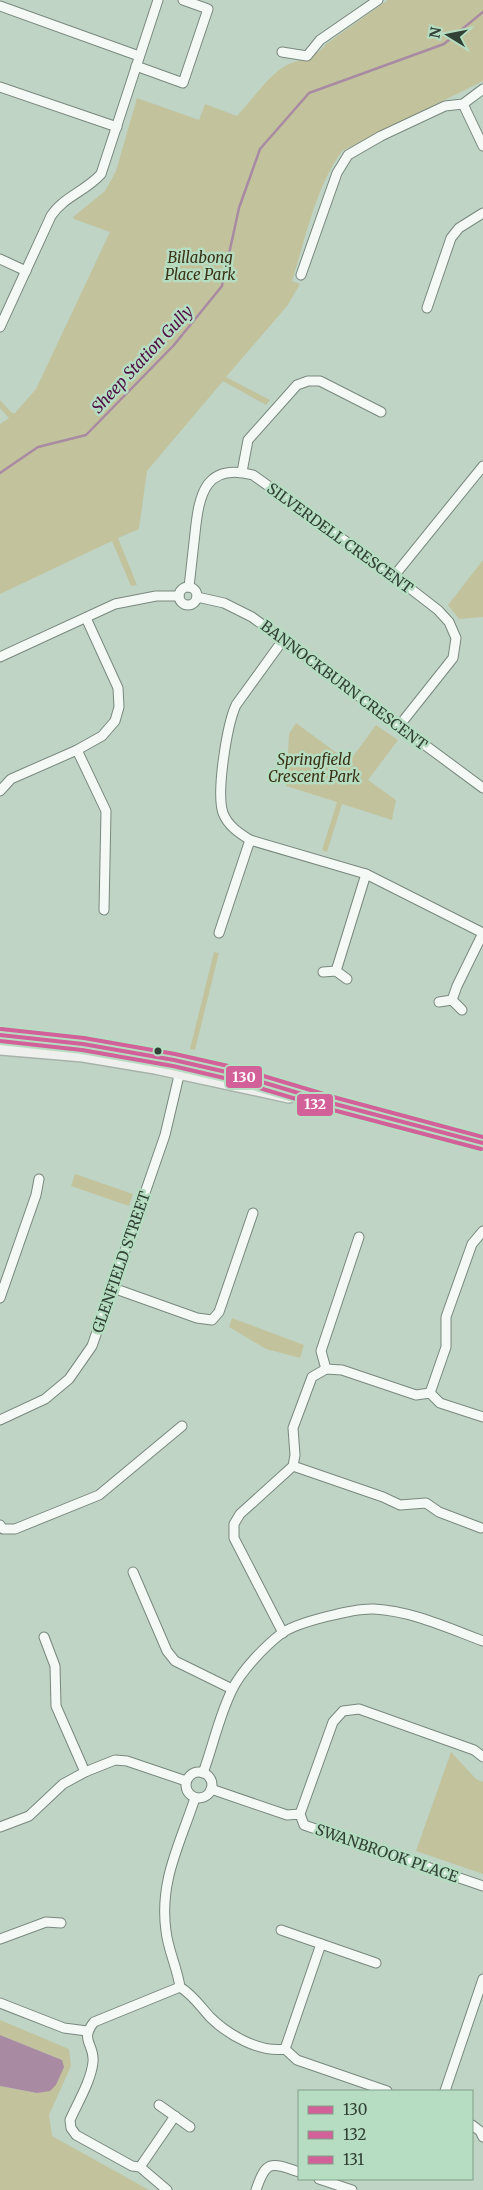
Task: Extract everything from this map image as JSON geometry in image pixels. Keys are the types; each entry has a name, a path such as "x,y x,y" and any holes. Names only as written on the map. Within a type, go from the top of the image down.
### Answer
{"main road":[{"path":"0,1035 106,1047 286,1097 335,1104 483,1143"},
{"path":"0,1049 84,1056 181,1068"}],"street":[{"path":"0,327 51,216 58,205 91,185 101,174 158,0"},
{"path":"136,66 183,83 208,10 183,0"},
{"path":"282,52 307,56 320,40 378,0"},
{"path":"0,6 139,56"},
{"path":"0,87 117,127"},
{"path":"301,275 337,172 348,155 381,136 445,106 463,104 483,89"},
{"path":"463,104 483,146"},
{"path":"427,308 451,238 459,228 483,212"},
{"path":"0,259 26,271"},
{"path":"190,587 198,502 204,488 214,478 227,472 242,472 248,440 297,385 308,381 320,381 381,412"},
{"path":"394,576 483,466"},
{"name":"SILVERDELL CRESCENT","path":"242,472 253,474 394,576 438,610 449,622 456,638 453,658 400,726"},
{"path":"190,587 196,591 197,597 194,603 186,605 181,603 178,596 182,589 190,587"},
{"path":"0,657 115,604 140,598 178,596"},
{"name":"BANNOCKBURN CRESCENT","path":"197,597 238,609 252,617 483,788"},
{"path":"0,791 12,779 77,750 102,736 115,721 119,707 118,688 86,618"},
{"path":"283,640 236,705 228,727 220,797 223,813 229,824 238,833 250,840 366,874 483,933 452,1000"},
{"path":"77,750 106,812 104,910"},
{"path":"219,933 250,840"},
{"path":"336,971 366,874"},
{"path":"323,972 336,971 348,979"},
{"path":"439,1002 452,1000"},
{"path":"452,1000 462,1010"},
{"name":"GLENFIELD STREET","path":"0,1420 45,1399 74,1374 92,1346 165,1135 181,1068"},
{"path":"0,1298 36,1195 39,1179"},
{"path":"113,1288 197,1318 212,1320 219,1312 253,1213"},
{"path":"430,1394 446,1347 446,1317 472,1244 483,1231"},
{"path":"326,1368 320,1352 359,1237"},
{"path":"283,1632 234,1538 234,1524 240,1514 293,1466 295,1455 293,1428 312,1377 326,1368 342,1370 416,1395 430,1394 440,1403 483,1417"},
{"path":"0,1525 3,1529 15,1529 100,1495 182,1426"},
{"path":"293,1466 382,1497 394,1504 426,1503 438,1512 481,1528"},
{"path":"133,1572 167,1651 175,1661 232,1689"},
{"path":"203,1773 232,1689 254,1660 283,1632 308,1622 338,1614 372,1609 407,1614 483,1641"},
{"path":"44,1637 56,1666 56,1706 85,1772"},
{"path":"300,1814 333,1722 343,1711 359,1709 474,1750 483,1757"},
{"path":"0,1826 29,1816 64,1784 85,1772 115,1760 127,1761 186,1781"},
{"path":"195,1773 203,1773 209,1778 211,1790 203,1798 195,1798 186,1789 186,1781 195,1773"},
{"name":"SWANBROOK PLACE","path":"211,1790 287,1815 300,1814 304,1825 483,1886"},
{"path":"195,1798 172,1862 164,1897 166,1934 180,1986 191,1993 211,2018 228,2031 267,2049 285,2049 297,2060 384,2090"},
{"path":"0,1939 46,1922 61,1923"},
{"path":"281,1930 376,1963"},
{"path":"285,2049 320,1944"},
{"path":"445,2090 483,1979"},
{"path":"167,2190 140,2167 132,2166 76,2135 71,2128 70,2120 92,2069 94,2059 87,2038 88,2031 94,2022 180,1986"},
{"path":"0,2003 64,2028 88,2031"},
{"path":"159,2104 190,2127"},
{"path":"140,2167 175,2116"},
{"path":"473,2126 480,2131 483,2138"},
{"path":"256,2190 262,2172 270,2166 278,2165 298,2172"},
{"path":"322,2180 352,2190"}],"green space":[{"name":"Billabong Place Park","path":"388,0 483,0 483,81 342,151 325,181 312,214 292,281 300,284 287,306 226,377 270,400 266,405 223,381 147,471 139,529 118,538 137,585 131,586 112,541 0,594 0,424 9,418 0,408 0,400 12,413 15,413 36,389 110,232 73,217 105,191 116,171 137,98 199,120 205,104 237,116 279,70 291,63 316,54 326,44"},
{"path":"483,560 483,617 459,619 448,605"},
{"name":"Springfield Crescent Park","path":"296,723 349,762 376,725 398,740 368,780 396,800 392,820 342,804 327,852 322,850 337,802 286,786 289,734"},
{"path":"214,952 219,953 195,1050 190,1049"},
{"path":"75,1174 133,1194 129,1206 71,1186"},
{"path":"232,1318 304,1345 300,1358 266,1349 229,1327"},
{"path":"451,1752 476,1779 483,1782 483,1874 416,1851"},
{"path":"0,2020 69,2049 71,2066 49,2115 52,2136 149,2190 0,2190 0,2086 37,2093 62,2060 0,2035"}],"shaded area":[{"path":"0,2035 62,2060 64,2067 56,2085 50,2091 37,2093 0,2086"}],"waterway":[{"name":"Sheep Station Gully","path":"0,473 38,447 86,435 174,345 222,286 239,208 260,149 309,93 444,44 483,12"}],"transit line":[{"name":"131","path":"1,1029 84,1038 175,1054 237,1068 337,1098 483,1137"},
{"name":"130","path":"0,1035 83,1044 174,1060 235,1074 335,1104 483,1143"},
{"name":"132","path":"0,1041 82,1050 173,1066 233,1080 333,1110 481,1149"}]}
